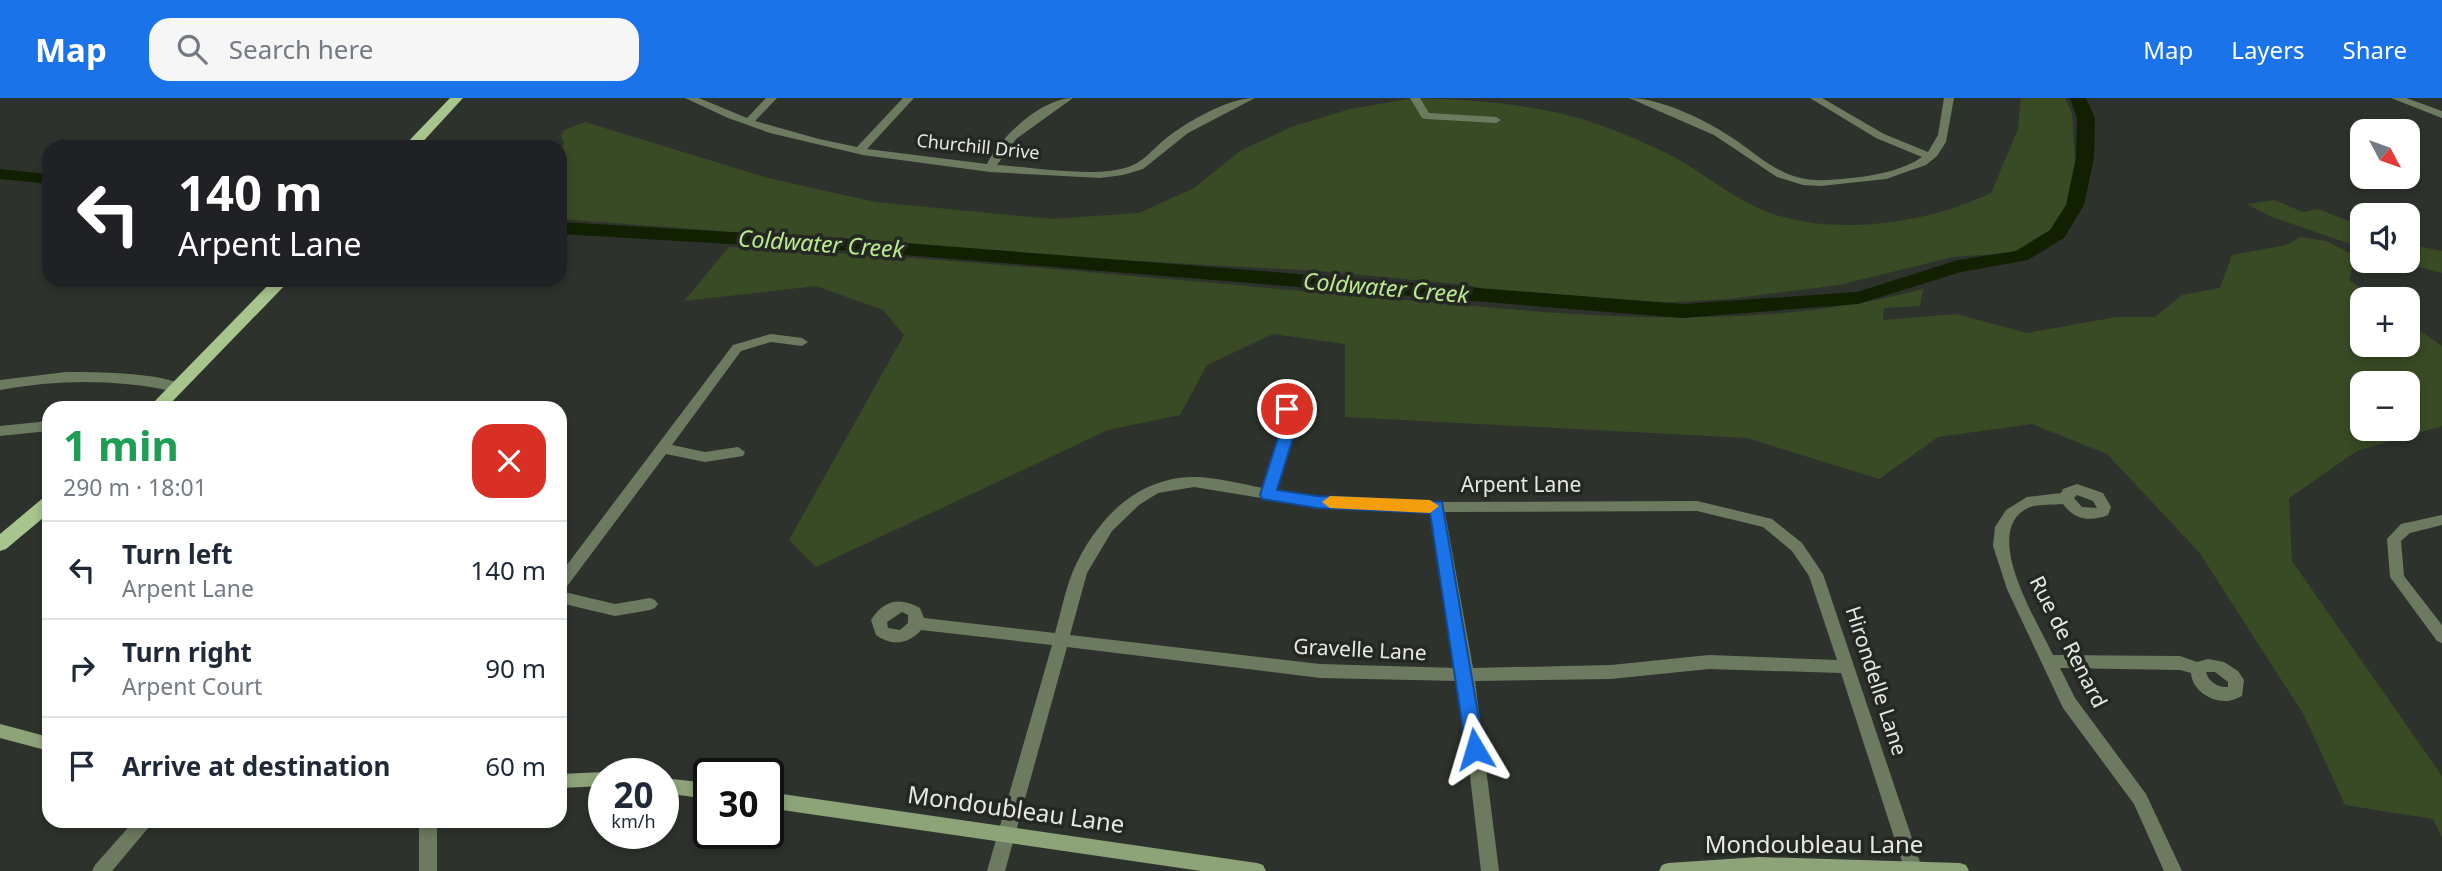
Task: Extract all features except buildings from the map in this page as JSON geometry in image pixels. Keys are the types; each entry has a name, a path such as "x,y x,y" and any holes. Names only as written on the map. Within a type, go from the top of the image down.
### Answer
{"main road":[{"path":"417,140 457,98"},
{"path":"163,401 275,287"},
{"path":"0,544 42,509"}],"street":[{"name":"Churchill Drive","path":"690,98 750,121 860,150 990,169 1078,173 1133,170 1145,164 1173,138 1206,118 1251,98"},
{"path":"750,121 772,98"},
{"path":"860,150 909,98"},
{"path":"990,169 994,157 1012,136 1068,98"},
{"path":"1415,98 1426,116 1496,120"},
{"path":"1634,98 1717,133 1780,174 1803,182 1825,183 1901,172 1930,157 1943,133 1949,98"},
{"path":"1815,98 1881,136 1930,157"},
{"path":"2396,98 2442,115"},
{"path":"567,576 737,348 771,338 802,342"},
{"path":"0,385 36,379 94,375 177,387"},
{"path":"1268,495 1289,428 1287,409"},
{"path":"0,430 42,427"},
{"path":"663,448 705,457 738,453"},
{"name":"Arpent Lane","path":"996,871 1080,572 1107,527 1134,501 1154,488 1194,482 1317,502 1437,507 1697,506 1767,523"},
{"name":"Rue de Renard","path":"2067,498 2027,502 2011,514 2002,527 2000,546 2014,589 2069,703 2140,799 2174,871"},
{"path":"1437,507 1466,675 1490,871"},
{"path":"2442,520 2406,528 2394,539 2398,577 2442,637"},
{"name":"Hirondelle Lane","path":"1767,523 1783,534 1809,560 1823,593 1844,667 1914,870"},
{"path":"567,599 615,610 650,604"},
{"name":"Gravelle Lane","path":"917,624 1320,671 1466,675 1611,672 1709,662 1844,667"},
{"path":"2051,661 2180,663 2198,669"},
{"path":"0,731 42,742"},
{"path":"567,781 588,780"},
{"name":"Mondoubleau Lane","path":"784,802 1257,871"},
{"path":"101,871 139,828"},
{"path":"428,828 428,871"},
{"name":"Mondoubleau Lane","path":"1668,871 1759,865 1960,871"}],"green space":[{"path":"1414,98 1510,104 1557,113 1603,126 1667,154 1758,208 1785,218 1844,225 1907,220 1965,204 1991,193 2018,129 2021,98 2065,98 2072,113 2075,162 2073,195 2061,225 2044,240 2011,253 1953,257 1839,285 1728,299 1656,303 1504,294 1468,285 1318,271 1085,258 567,220 567,140 563,140 561,136 564,130 585,122 768,178 875,202 1051,219 1139,213 1194,188 1240,151 1291,127 1350,109"},
{"path":"2274,200 2303,212 2318,209 2350,221 2350,244 2269,216 2247,204"},
{"path":"2301,237 2326,241 2350,253 2349,280 2359,287 2350,287 2350,357 2420,357 2420,330 2442,346 2442,426 2420,432 2420,371 2350,371 2350,441 2391,441 2357,451 2289,498 2292,561 2442,776 2442,837 2433,819 2345,805 2304,715 2199,552 2107,454 2032,424 1938,437 1879,479 1747,438 1345,417 1345,344 1273,334 1207,365 1180,415 1108,430 816,567 789,540 904,335 883,310 816,286 684,301 729,247 971,262 1510,309 1649,317 1787,313 1855,304 1923,289 1920,306 1884,308 1883,320 1956,314 2027,333 2117,317 2155,317 2182,295 2220,288 2232,255 2286,245"},
{"path":"2420,246 2442,251 2442,273 2420,267"}],"waterway":[{"name":"Coldwater Creek","path":"567,228 867,246 1682,311 1858,298 1958,266 2021,256 2057,234 2075,205 2085,158 2086,118 2078,98"},
{"name":"Coldwater Creek","path":"0,174 42,178"}],"slow traffic":[{"path":"1330,502 1430,506"}],"route":[{"path":"1287,409 1289,428 1268,495 1317,502 1437,507 1466,675 1475,749"}]}
